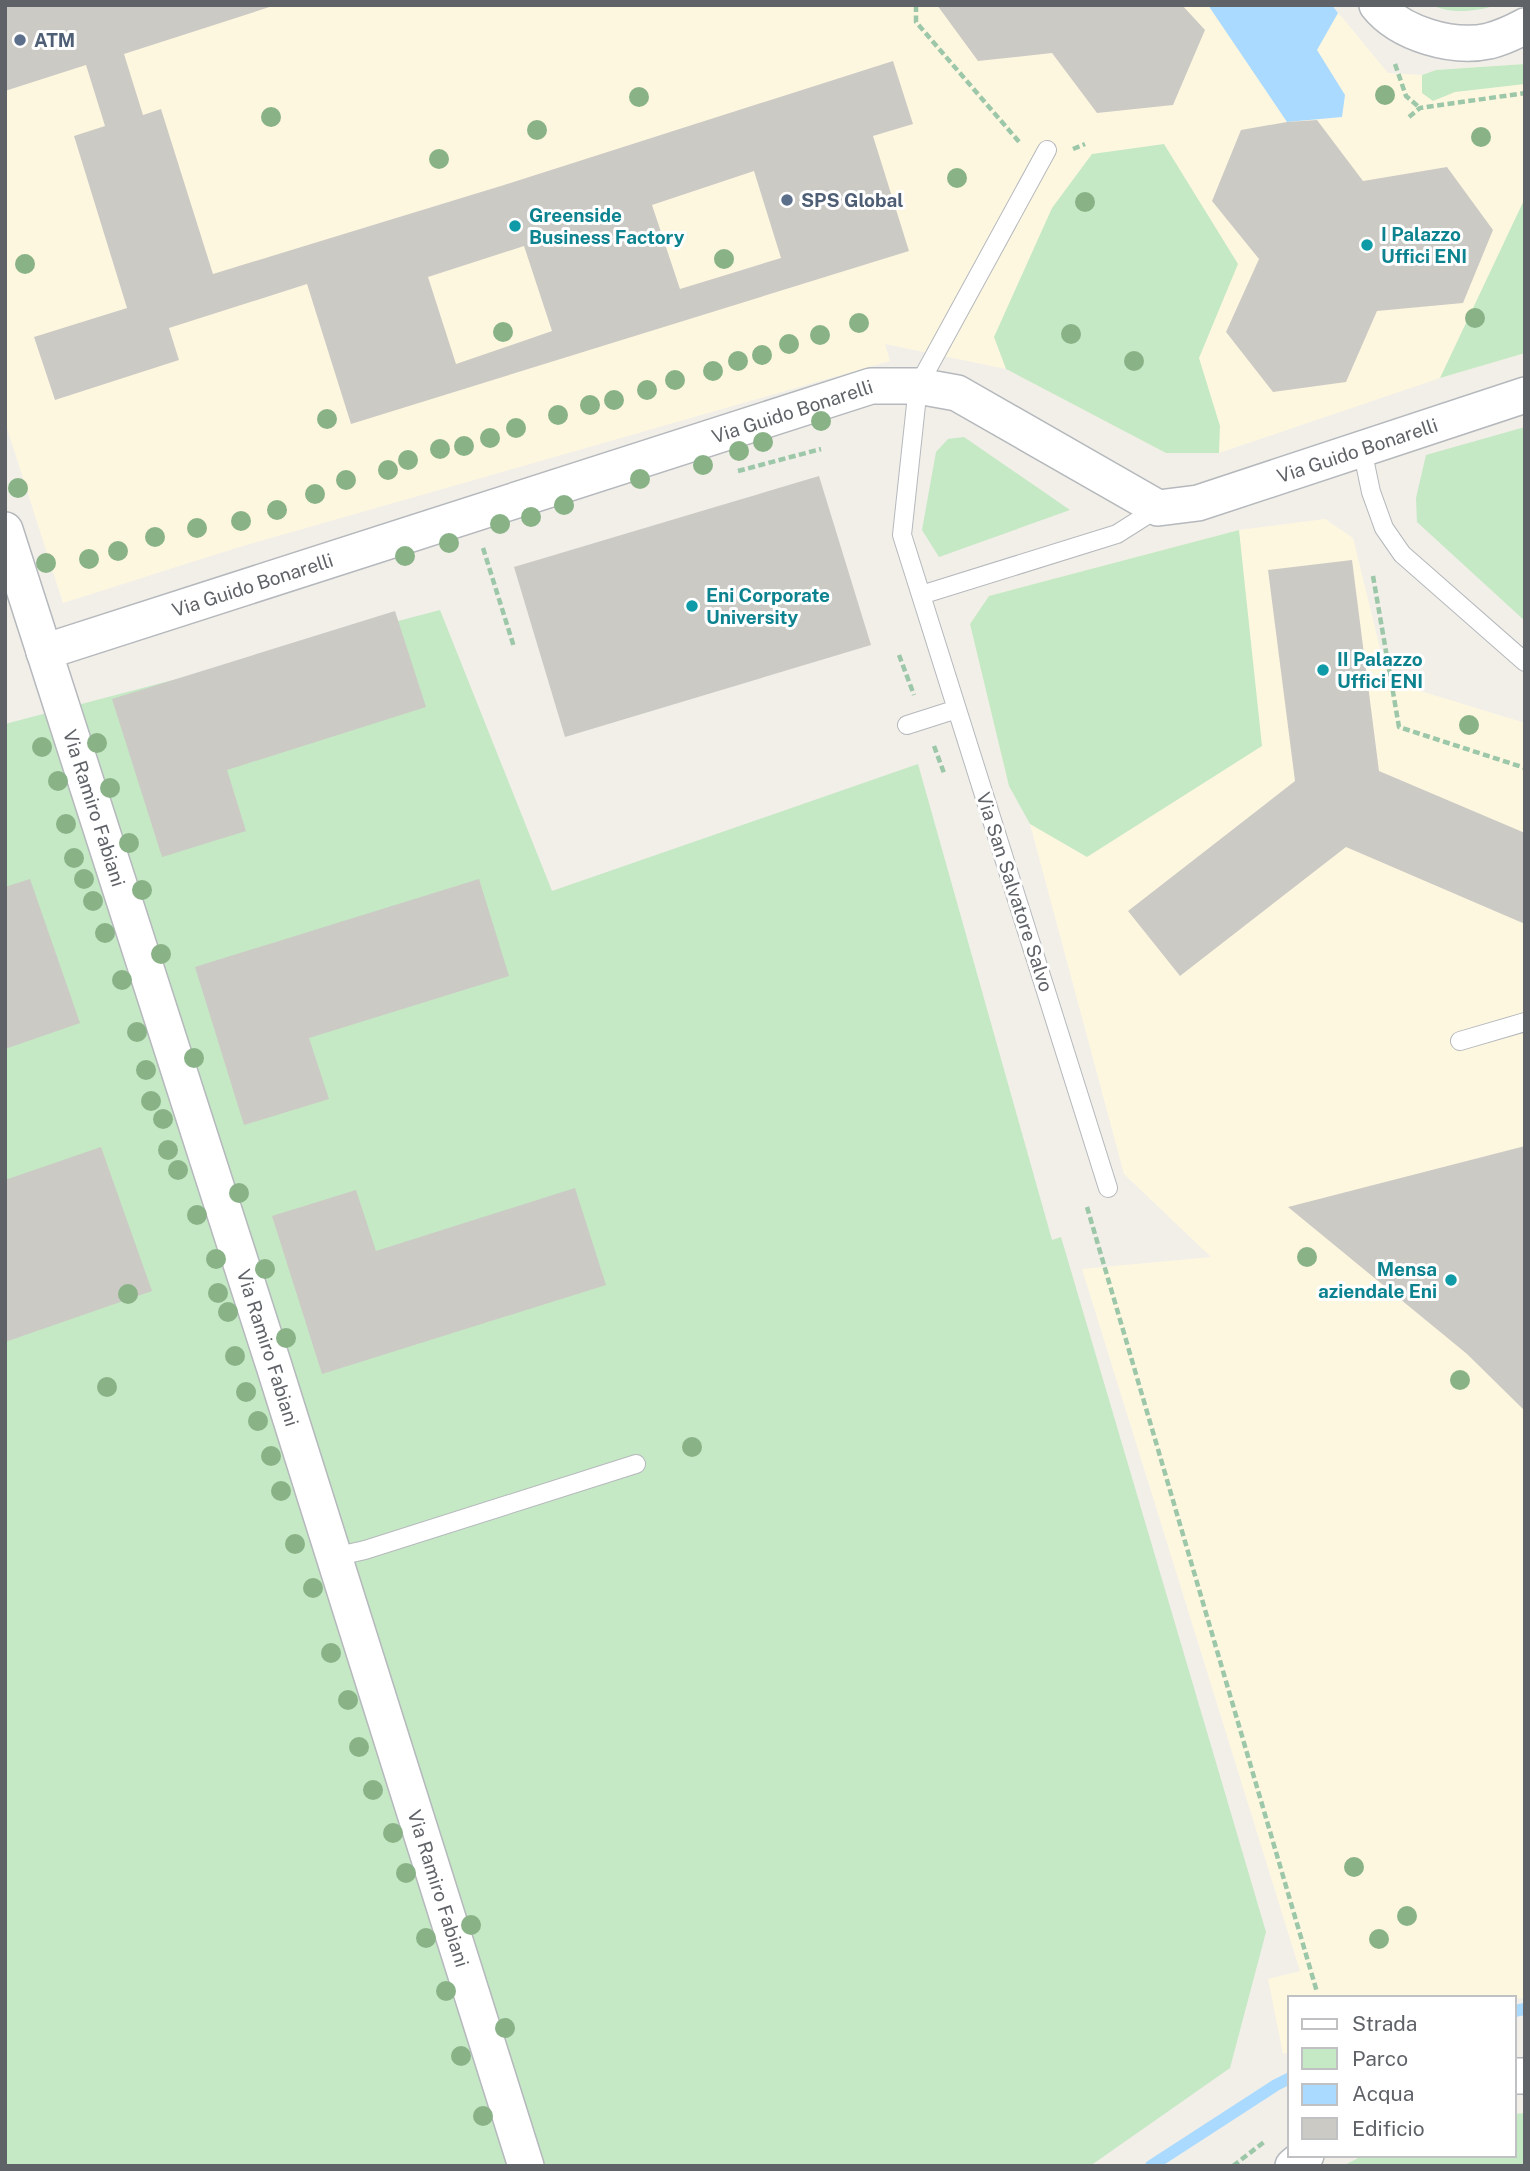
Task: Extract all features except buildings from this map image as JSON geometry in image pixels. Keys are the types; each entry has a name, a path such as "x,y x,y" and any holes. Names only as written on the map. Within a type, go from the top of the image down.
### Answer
{"street":[{"path":"1377,5 1382,12 1413,33 1450,43 1488,41 1525,26"},
{"name":"Via Guido Bonarelli","path":"44,652 871,386 918,386 957,393 1158,508 1198,503 1525,395"},
{"name":"Via Ramiro Fabiani","path":"5,530 17,606 44,652 526,2166"}],"lane":[{"path":"918,386 1047,150"},
{"name":"Via San Salvatore Salvo","path":"918,386 902,535 1108,1188"},
{"path":"1362,449 1371,492 1384,528 1402,554 1525,662"},
{"path":"921,595 1117,534 1158,508"},
{"path":"915,722 957,709"},
{"path":"1460,1041 1525,1022"},
{"path":"334,1557 365,1550 636,1464"}],"path":[{"path":"916,5 916,22 1020,143 1047,150 1069,151 1085,144"},
{"path":"1409,117 1420,108 1525,93"},
{"path":"482,543 514,647"},
{"path":"1373,576 1399,727 1525,768"},
{"path":"900,655 915,722 944,774"},
{"path":"1084,1200 1317,1992"}],"shaded area":[{"name":"Greenside Business Factory","path":"5,5 1332,5 1388,73 1422,75 1436,70 1525,64 1525,353 1440,378 1219,453 1166,453 1006,369 885,344 890,361 236,548 63,603 5,422"},
{"path":"1325,519 1353,538 1388,681 1525,723 1525,1998 1288,1996 1288,2053 1283,2054 1268,1979 1300,1971 1082,1269 1211,1257 1124,1174 1030,824 1009,785 970,624 989,596 1239,530"}],"green space":[{"path":"1431,5 1499,5 1465,11"},
{"path":"1525,64 1525,84 1455,92 1433,101 1422,93 1422,75 1436,70"},
{"path":"1164,144 1238,264 1199,358 1220,426 1219,453 1166,453 1006,369 994,337 1052,208 1092,154"},
{"path":"1525,198 1525,353 1440,378"},
{"path":"1525,427 1525,621 1417,522 1416,498 1426,455"},
{"path":"964,437 1070,510 939,557 922,530 936,452 948,439"},
{"path":"1239,530 1262,746 1087,857 1030,824 1009,786 970,624 989,596"},
{"path":"440,610 552,891 918,764 1052,1240 1061,1237 1266,1932 1230,2068 1090,2166 5,2166 5,724"},
{"path":"1525,2113 1525,2166 1343,2166 1360,2157 1516,2157 1516,2114"}],"water":[{"path":"1208,5 1332,5 1338,13 1317,50 1345,95 1342,117 1287,122"}],"waterway":[{"path":"1516,2011 1525,2009"},
{"path":"1151,2166 1288,2079"}],"place":[{"name":"ATM","path":"20,40"},
{"name":"SPS Global","path":"787,200"},
{"name":"Greenside Business Factory","path":"515,226"},
{"name":"I Palazzo Uffici ENI","path":"1367,245"},
{"name":"Eni Corporate University","path":"692,606"},
{"name":"II Palazzo Uffici ENI","path":"1323,670"},
{"name":"Mensa aziendale Eni","path":"1451,1280"}]}
